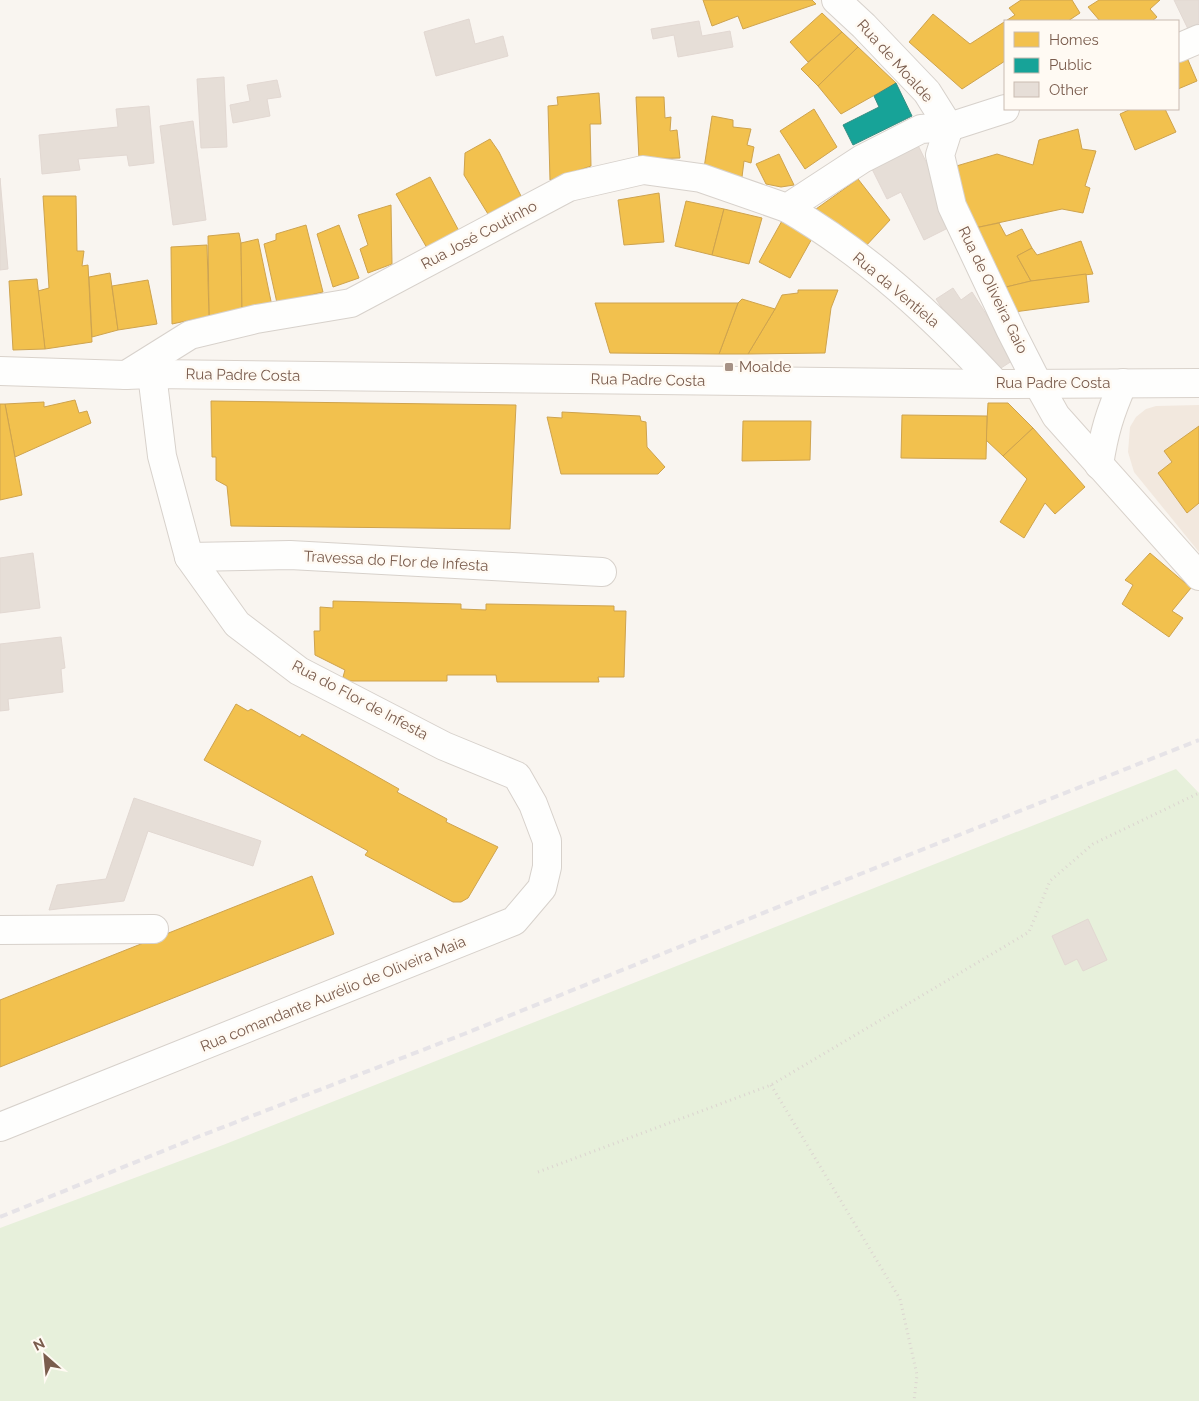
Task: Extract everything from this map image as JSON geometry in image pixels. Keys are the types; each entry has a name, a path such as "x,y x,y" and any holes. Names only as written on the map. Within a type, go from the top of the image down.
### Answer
{"street":[{"name":"Rua de Moalde","path":"836,0 864,26 927,92 949,127"},
{"path":"1179,48 1199,38"},
{"path":"787,208 862,159 922,130 949,127 1004,109"},
{"name":"Rua de Oliveira Gaio","path":"949,127 940,155 952,206 1038,384 1056,416 1199,576"},
{"name":"Rua José Coutinho","path":"139,375 190,334 256,319 351,303 569,188 643,170 701,178 787,208"},
{"name":"Rua da Ventiela","path":"787,208 812,222 898,287 964,349 996,384"},
{"path":"0,371 139,375"},
{"name":"Rua Padre Costa","path":"139,375 996,384 1199,383"},
{"name":"Rua do Flor de Infesta","path":"139,375 189,557 236,624 300,671 444,746 517,776"},
{"path":"1099,464 1109,416 1123,383"},
{"name":"Travessa do Flor de Infesta","path":"189,557 290,555 602,572"},
{"name":"Rua comandante Aurélio de Oliveira Maia","path":"0,1127 514,921 542,888 547,867 547,841 533,804 517,776"},
{"path":"0,930 154,929"}],"path":[{"path":"538,1172 771,1085 1028,932 1050,880 1093,844 1199,792"},
{"path":"771,1085 900,1300 917,1374 914,1401"}],"shaded area":[{"path":"1199,405 1199,552 1134,472 1128,452 1130,427 1136,417 1146,409 1156,406"}],"green space":[{"path":"1176,769 1199,793 1199,1401 0,1401 0,1228 223,1145"}],"building: Homes":[{"path":"703,0 812,0 816,4 743,29 738,16 712,26"},
{"path":"1021,0 1072,0 1080,13 1070,20 1008,20 1015,15 1009,8"},
{"path":"1099,0 1160,0 1150,9 1157,17 1153,20 1099,20 1088,7"},
{"path":"822,13 842,32 808,62 790,42"},
{"path":"933,14 970,44 1004,22 1004,62 962,89 909,42"},
{"path":"842,32 858,47 818,86 801,69"},
{"path":"858,47 896,83 841,114 818,86"},
{"path":"1185,53 1197,81 1179,89 1179,56"},
{"path":"599,93 601,124 590,124 591,166 550,180 548,106 558,105 557,97"},
{"path":"636,97 664,97 665,118 671,117 670,131 677,130 680,158 639,159"},
{"path":"814,109 837,147 805,169 780,131"},
{"path":"1129,110 1165,110 1176,132 1135,150 1120,114"},
{"path":"712,116 733,120 733,127 751,129 747,145 754,147 751,163 744,161 742,177 704,168"},
{"path":"1078,129 1082,149 1096,151 1085,186 1090,188 1083,213 1062,209 970,229 953,167 997,154 1033,165 1039,140"},
{"path":"490,139 499,152 521,196 488,214 464,175 465,153"},
{"path":"779,154 794,185 781,187 766,184 756,164"},
{"path":"430,177 459,231 427,248 396,194"},
{"path":"858,179 890,220 864,248 816,209"},
{"path":"659,193 664,242 624,245 618,200"},
{"path":"43,196 76,196 77,251 84,251 82,266 88,265 92,342 45,349 38,291 49,288"},
{"path":"686,201 724,209 712,255 675,246"},
{"path":"391,205 392,264 368,273 360,249 368,245 358,215"},
{"path":"724,209 762,218 749,264 712,255"},
{"path":"783,219 814,235 790,278 759,262"},
{"path":"999,223 1006,236 1022,229 1032,248 1017,256 1031,281 1002,288 970,229"},
{"path":"306,225 323,292 277,303 264,244 276,240 276,234"},
{"path":"339,225 359,278 333,287 317,234"},
{"path":"239,233 241,243 242,312 209,316 208,236"},
{"path":"258,239 272,306 242,312 241,243"},
{"path":"1081,241 1093,274 1031,281 1017,256 1032,248 1037,255"},
{"path":"207,245 209,316 172,324 171,247"},
{"path":"110,273 118,330 92,337 89,277"},
{"path":"1086,274 1089,302 1014,312 1002,288 1031,281"},
{"path":"37,279 45,349 13,350 9,281"},
{"path":"148,280 157,324 118,330 112,286"},
{"path":"798,290 838,290 831,308 825,353 748,354 782,295 798,293"},
{"path":"742,299 775,309 748,354 719,354 738,303"},
{"path":"595,303 738,303 719,354 610,353"},
{"path":"75,400 79,413 87,411 91,423 15,457 5,404 44,402 44,407"},
{"path":"211,401 516,405 510,529 231,526 227,486 216,480 216,457 212,457"},
{"path":"988,403 1008,403 1033,428 1003,456 986,440"},
{"path":"0,404 5,404 22,495 0,500"},
{"path":"562,412 640,416 641,421 646,422 647,447 665,467 658,474 561,474 547,417 562,418"},
{"path":"902,415 987,416 986,459 901,458"},
{"path":"743,421 811,421 810,460 742,461"},
{"path":"1199,426 1199,503 1187,513 1158,473 1172,462 1164,451"},
{"path":"1033,428 1085,487 1055,514 1045,503 1024,538 1000,522 1027,479 1003,456"},
{"path":"1150,553 1191,588 1172,611 1183,618 1169,637 1122,604 1133,585 1125,580"},
{"path":"333,601 461,604 461,609 486,610 486,604 614,606 614,611 626,611 624,677 598,677 599,682 497,682 496,675 447,675 447,681 350,681 343,677 345,670 315,655 314,631 320,631 320,607 333,608"},
{"path":"236,704 248,711 251,709 300,737 302,734 399,789 397,792 447,819 446,822 498,847 468,898 461,902 453,902 365,855 368,851 204,760"},
{"path":"312,876 334,934 0,1067 0,1000"}],"building: Public":[{"path":"896,83 912,116 853,145 843,125 879,107 874,96"}],"building: Other":[{"path":"1174,0 1199,0 1199,23 1188,29"},
{"path":"469,19 475,44 503,36 508,56 436,76 424,32"},
{"path":"699,21 702,36 730,31 733,47 678,57 674,35 653,39 651,29"},
{"path":"224,77 227,147 201,148 197,79"},
{"path":"277,80 281,97 267,99 270,116 233,123 230,105 250,101 247,85"},
{"path":"149,106 154,163 129,166 127,155 78,159 80,170 42,174 39,135 118,127 116,109"},
{"path":"193,121 206,220 173,225 160,126"},
{"path":"916,141 956,224 924,240 901,192 887,199 869,163"},
{"path":"0,178 8,269 0,270"},
{"path":"953,288 961,300 972,292 1015,359 987,377 936,299"},
{"path":"33,553 40,608 0,613 0,558"},
{"path":"61,637 65,668 61,669 63,692 8,699 9,710 0,711 0,644"},
{"path":"134,798 261,841 253,866 148,831 124,901 49,910 57,885 106,879"},
{"path":"1088,919 1107,960 1083,971 1077,959 1065,965 1052,936"}],"railway":[{"path":"0,1217 1199,740"}],"place":[{"name":"Moalde","path":"729,367"}]}
